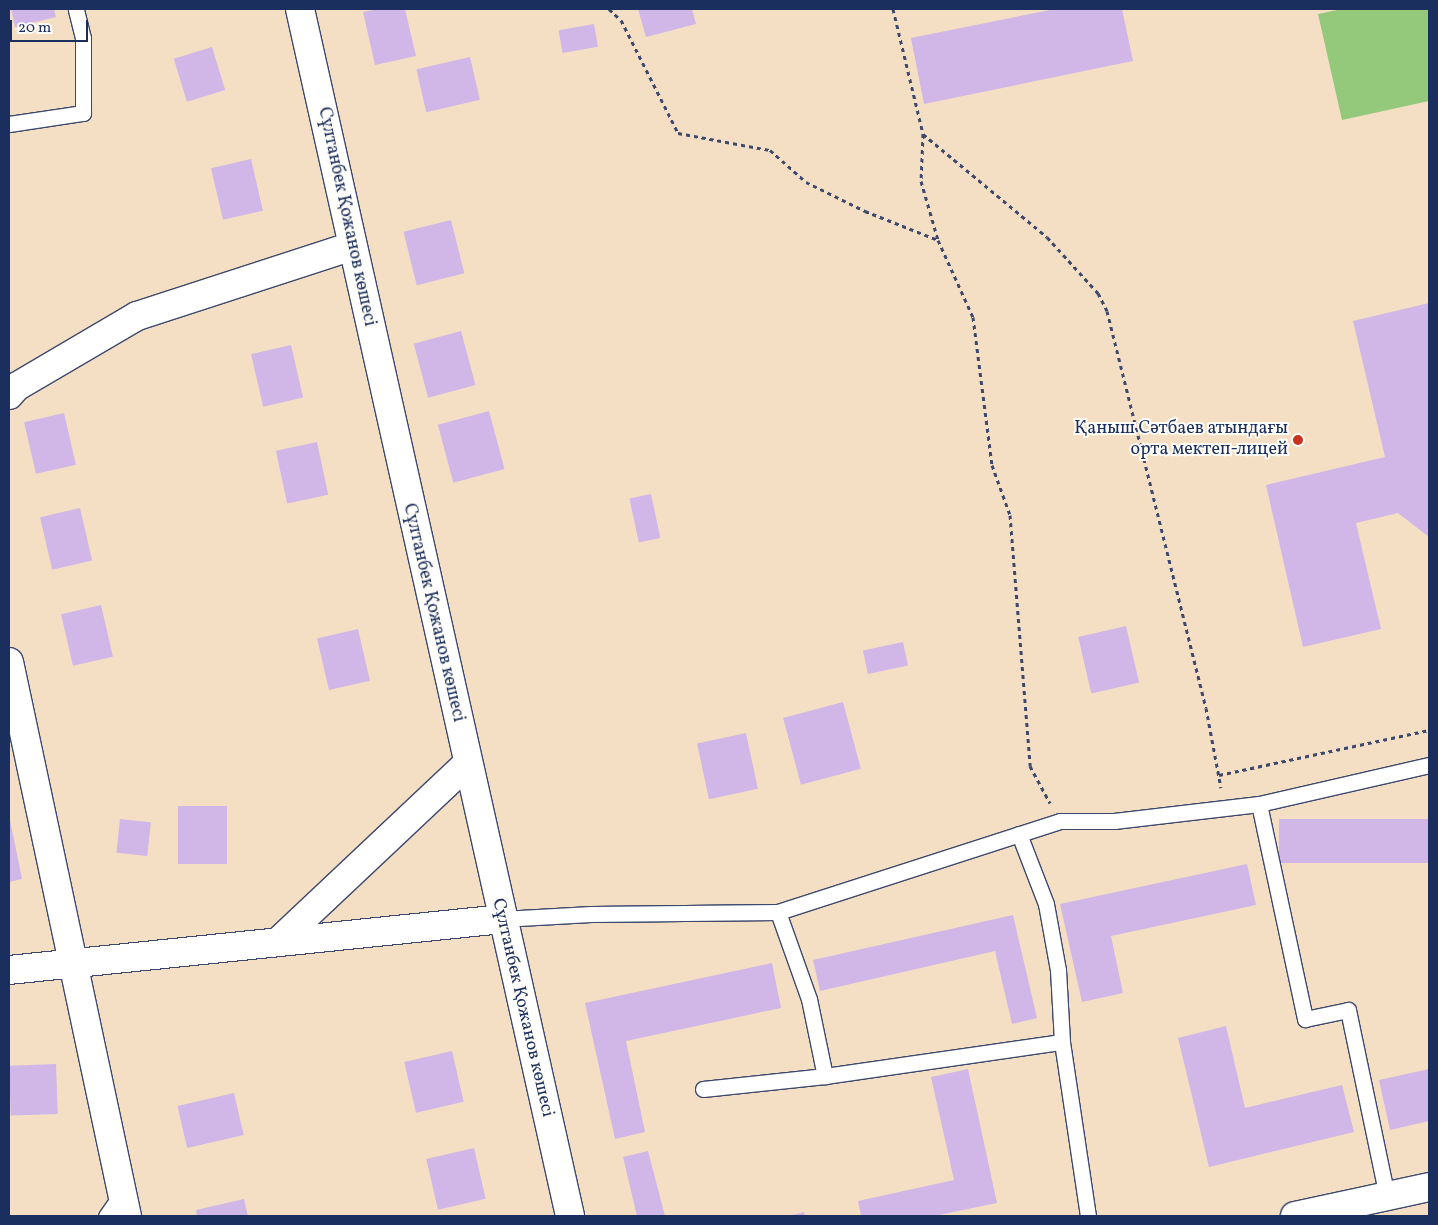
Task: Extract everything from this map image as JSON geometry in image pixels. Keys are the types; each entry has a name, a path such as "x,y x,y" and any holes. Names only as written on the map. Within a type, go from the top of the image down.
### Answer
{"street":[{"name":"Сұлтанбек Қожанов көшесі","path":"300,9 501,919 570,1216"},
{"path":"9,395 16,387 137,316 352,246"},
{"path":"9,662 124,1205"},
{"path":"278,942 467,764"},
{"path":"9,970 501,919"},
{"path":"1295,1216 1429,1187"}],"lane":[{"path":"9,124 83,113 83,38 76,9"},
{"path":"501,919 591,914 778,912 1060,822 1114,822 1260,804 1429,765"},
{"path":"1260,804 1305,1019 1348,1010 1387,1196"},
{"path":"1019,834 1046,904 1058,970 1062,1042 1088,1216"},
{"path":"778,912 809,999 825,1076"},
{"path":"703,1089 825,1076 1062,1042"},
{"path":"106,1216 124,1205"}],"path":[{"path":"609,9 621,20 678,133 770,150 806,182 865,211 938,240"},
{"path":"894,9 923,134 921,181 938,240 974,317 992,465 1010,515 1030,766 1060,822"},
{"path":"923,134 1047,237 1098,293 1107,311 1206,708 1224,809"},
{"path":"1219,775 1429,730"}],"green space":[{"path":"1342,9 1429,9 1429,101 1342,120 1318,14"}],"building":[{"path":"11,9 54,9 56,17 15,27"},
{"path":"379,9 405,9 416,56 375,65 363,12"},
{"path":"638,9 692,9 696,24 646,37"},
{"path":"1055,9 1122,9 1133,61 924,104 911,38"},
{"path":"594,24 598,47 563,53 559,30"},
{"path":"212,47 225,90 187,102 174,59"},
{"path":"470,57 480,100 426,112 416,69"},
{"path":"251,159 263,211 223,220 211,168"},
{"path":"451,220 464,273 417,285 403,232"},
{"path":"1429,303 1429,537 1398,513 1356,523 1381,629 1303,647 1266,485 1385,457 1353,321"},
{"path":"461,331 475,385 428,398 414,344"},
{"path":"291,345 303,398 263,407 251,354"},
{"path":"489,411 505,469 453,483 438,425"},
{"path":"64,413 76,465 36,474 24,422"},
{"path":"317,442 328,495 287,504 276,451"},
{"path":"651,494 660,538 639,543 629,499"},
{"path":"80,508 92,561 52,570 40,517"},
{"path":"101,605 113,657 73,666 61,614"},
{"path":"1126,626 1139,683 1091,694 1078,637"},
{"path":"358,629 370,681 329,690 317,638"},
{"path":"903,642 908,665 868,674 863,651"},
{"path":"843,702 861,769 801,785 783,718"},
{"path":"746,733 758,789 709,799 697,743"},
{"path":"178,806 227,806 227,864 178,864"},
{"path":"9,815 22,879 9,882"},
{"path":"120,819 151,822 147,856 116,853"},
{"path":"1279,819 1429,819 1429,863 1279,863"},
{"path":"1247,864 1256,905 1111,936 1123,993 1082,1002 1060,904"},
{"path":"1013,915 1037,1018 1012,1024 995,951 820,991 813,960"},
{"path":"772,963 781,1008 626,1041 645,1132 615,1139 585,1003"},
{"path":"1226,1026 1245,1108 1342,1085 1354,1132 1209,1167 1178,1038"},
{"path":"452,1051 464,1102 416,1113 404,1062"},
{"path":"56,1064 58,1114 11,1116 9,1066"},
{"path":"968,1069 997,1203 934,1216 861,1216 858,1201 954,1180 931,1077"},
{"path":"1429,1069 1429,1121 1390,1130 1379,1080"},
{"path":"234,1093 244,1135 187,1148 177,1106"},
{"path":"474,1148 486,1199 438,1210 426,1159"},
{"path":"648,1151 665,1216 637,1216 623,1157"},
{"path":"244,1199 248,1216 197,1216 196,1210"},
{"path":"804,1212 805,1216 788,1216"}],"place":[{"name":"Қаныш Сәтбаев атындағы орта мектеп-лицей","path":"1298,440"}]}
